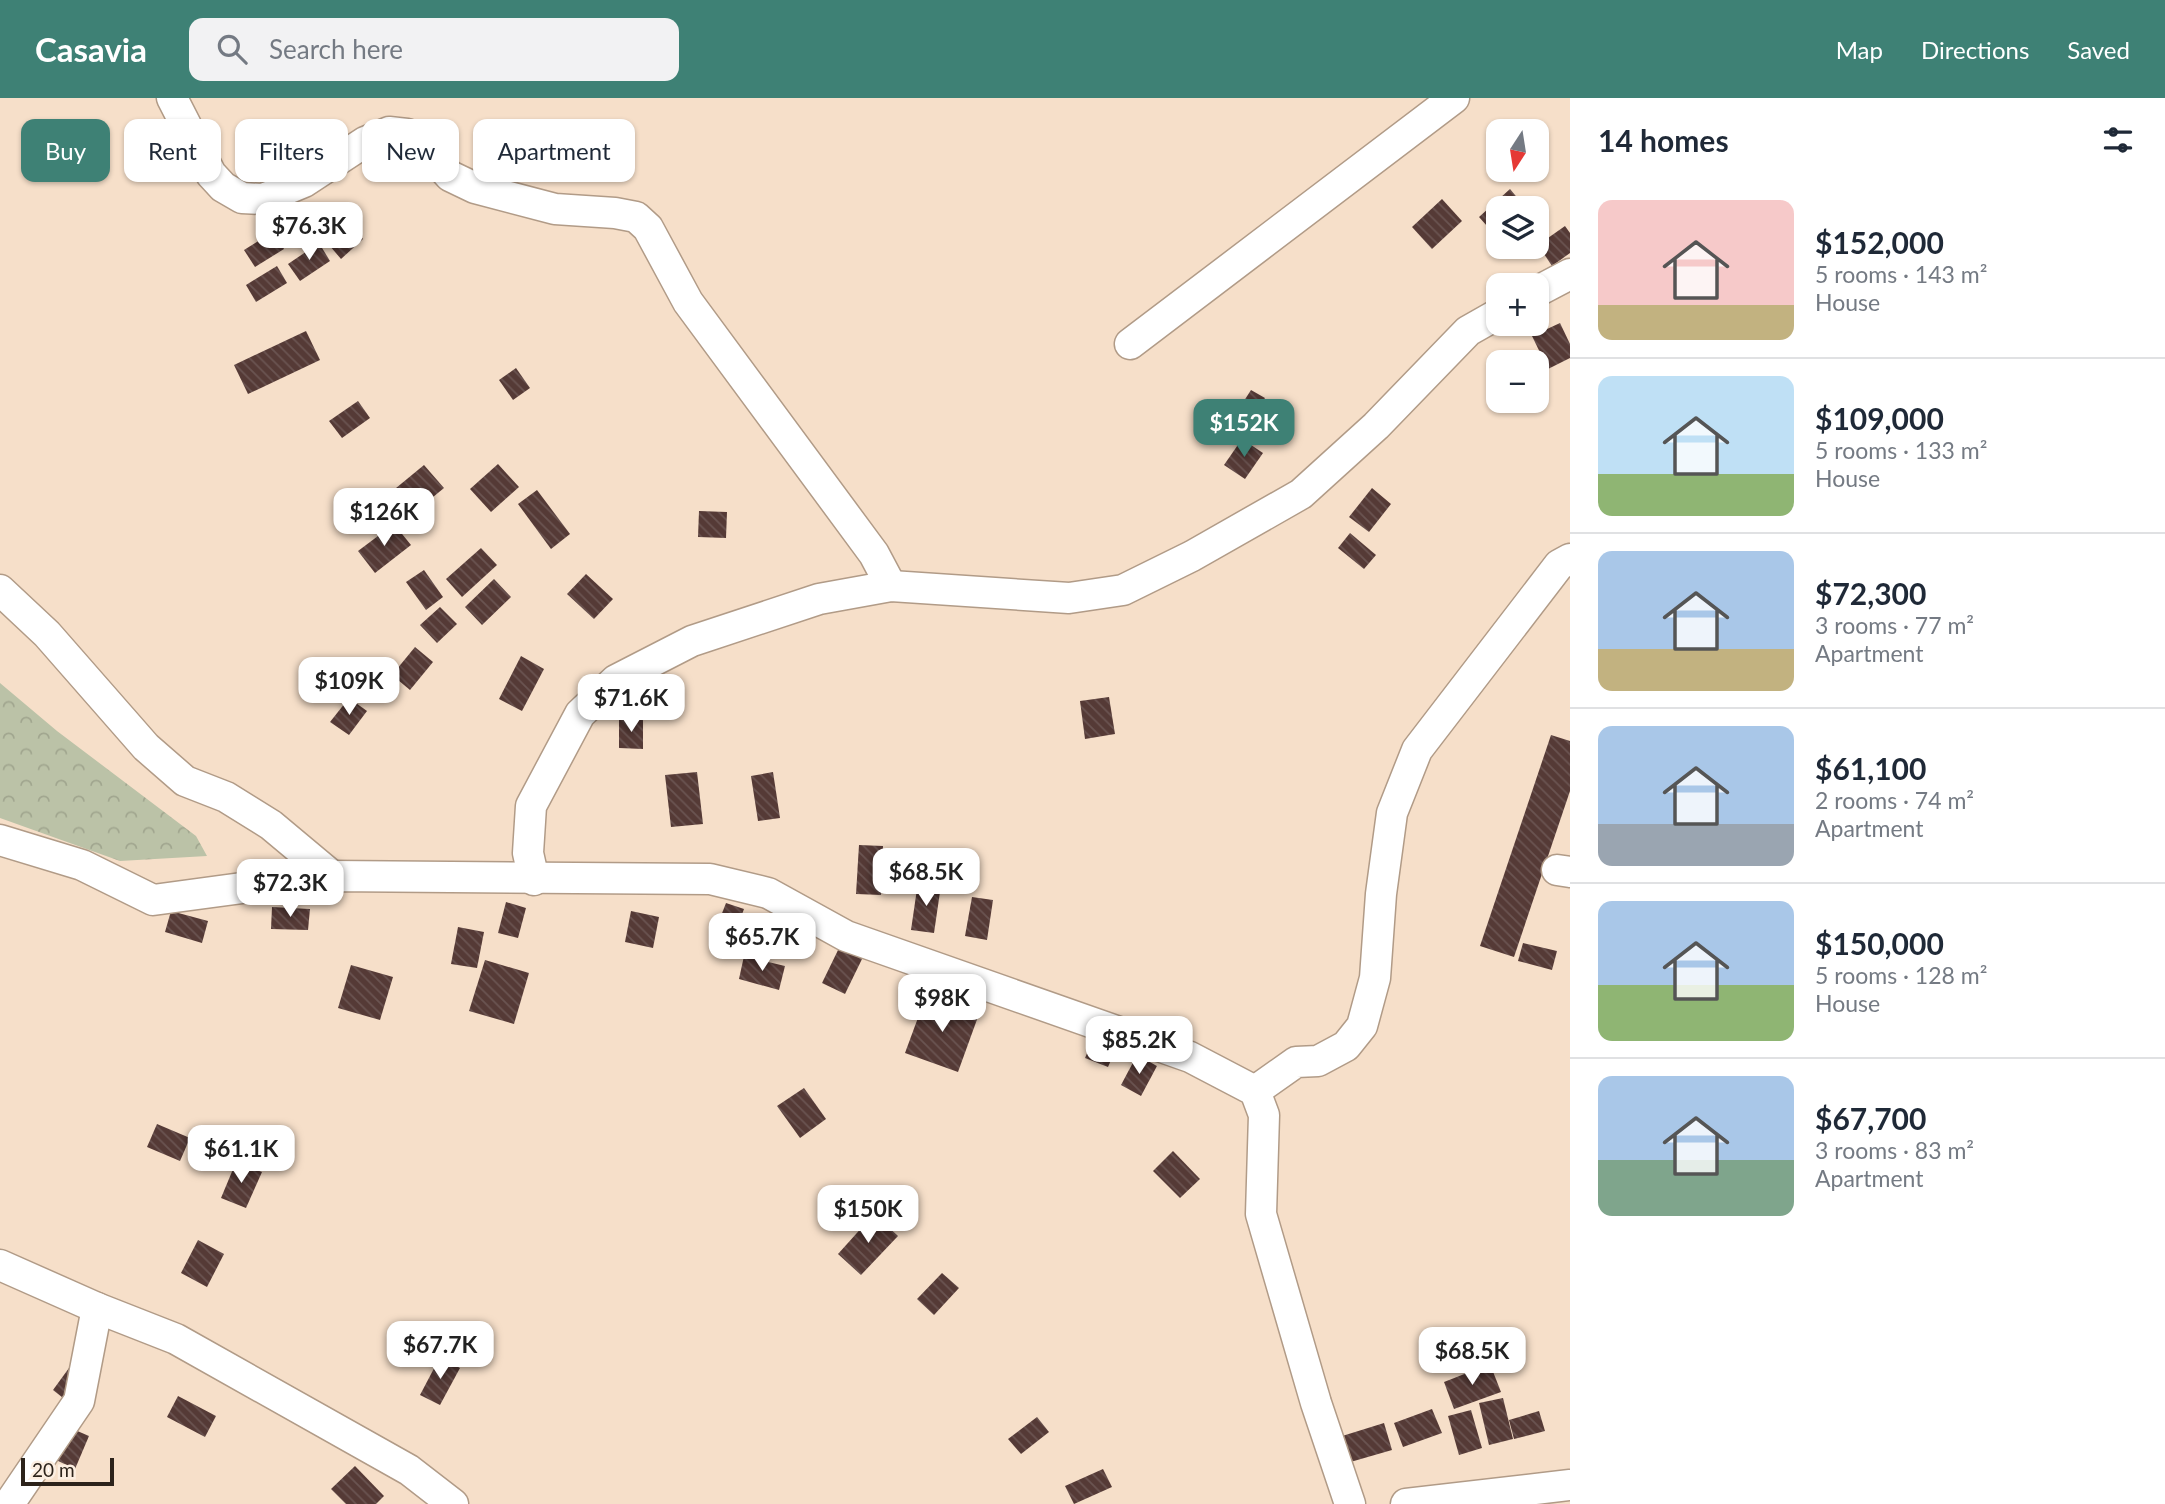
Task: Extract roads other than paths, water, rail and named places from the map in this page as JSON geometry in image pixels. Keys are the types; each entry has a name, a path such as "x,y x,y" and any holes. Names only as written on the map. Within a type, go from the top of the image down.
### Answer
{"street":[{"path":"172,98 211,174 223,187 242,198 263,199 304,182 365,142 389,132 407,134 423,146 450,176 475,188 555,209 636,217 648,228 688,302 874,554 891,586"},
{"path":"1130,344 1454,98"},
{"path":"1549,285 1570,274"},
{"path":"534,880 527,853 531,806 580,714 615,680 692,641 757,617 819,599 891,586 1069,598 1123,590 1192,556 1301,494 1376,426 1468,331 1486,321"},
{"path":"1255,1091 1296,1062 1318,1061 1346,1046 1362,1026 1375,978 1381,894 1392,813 1417,750 1559,565 1570,559"},
{"path":"0,590 47,634 146,747 185,781 226,797 271,825 331,876"},
{"path":"0,840 82,865 153,900 331,876 534,880 710,879 768,893 846,936 1190,1057 1255,1091 1264,1115 1261,1214 1312,1391 1350,1504"},
{"path":"0,1265 176,1339 409,1470 453,1504"},
{"path":"9,1504 79,1401 97,1308"},
{"path":"1406,1504 1570,1485"}]}
